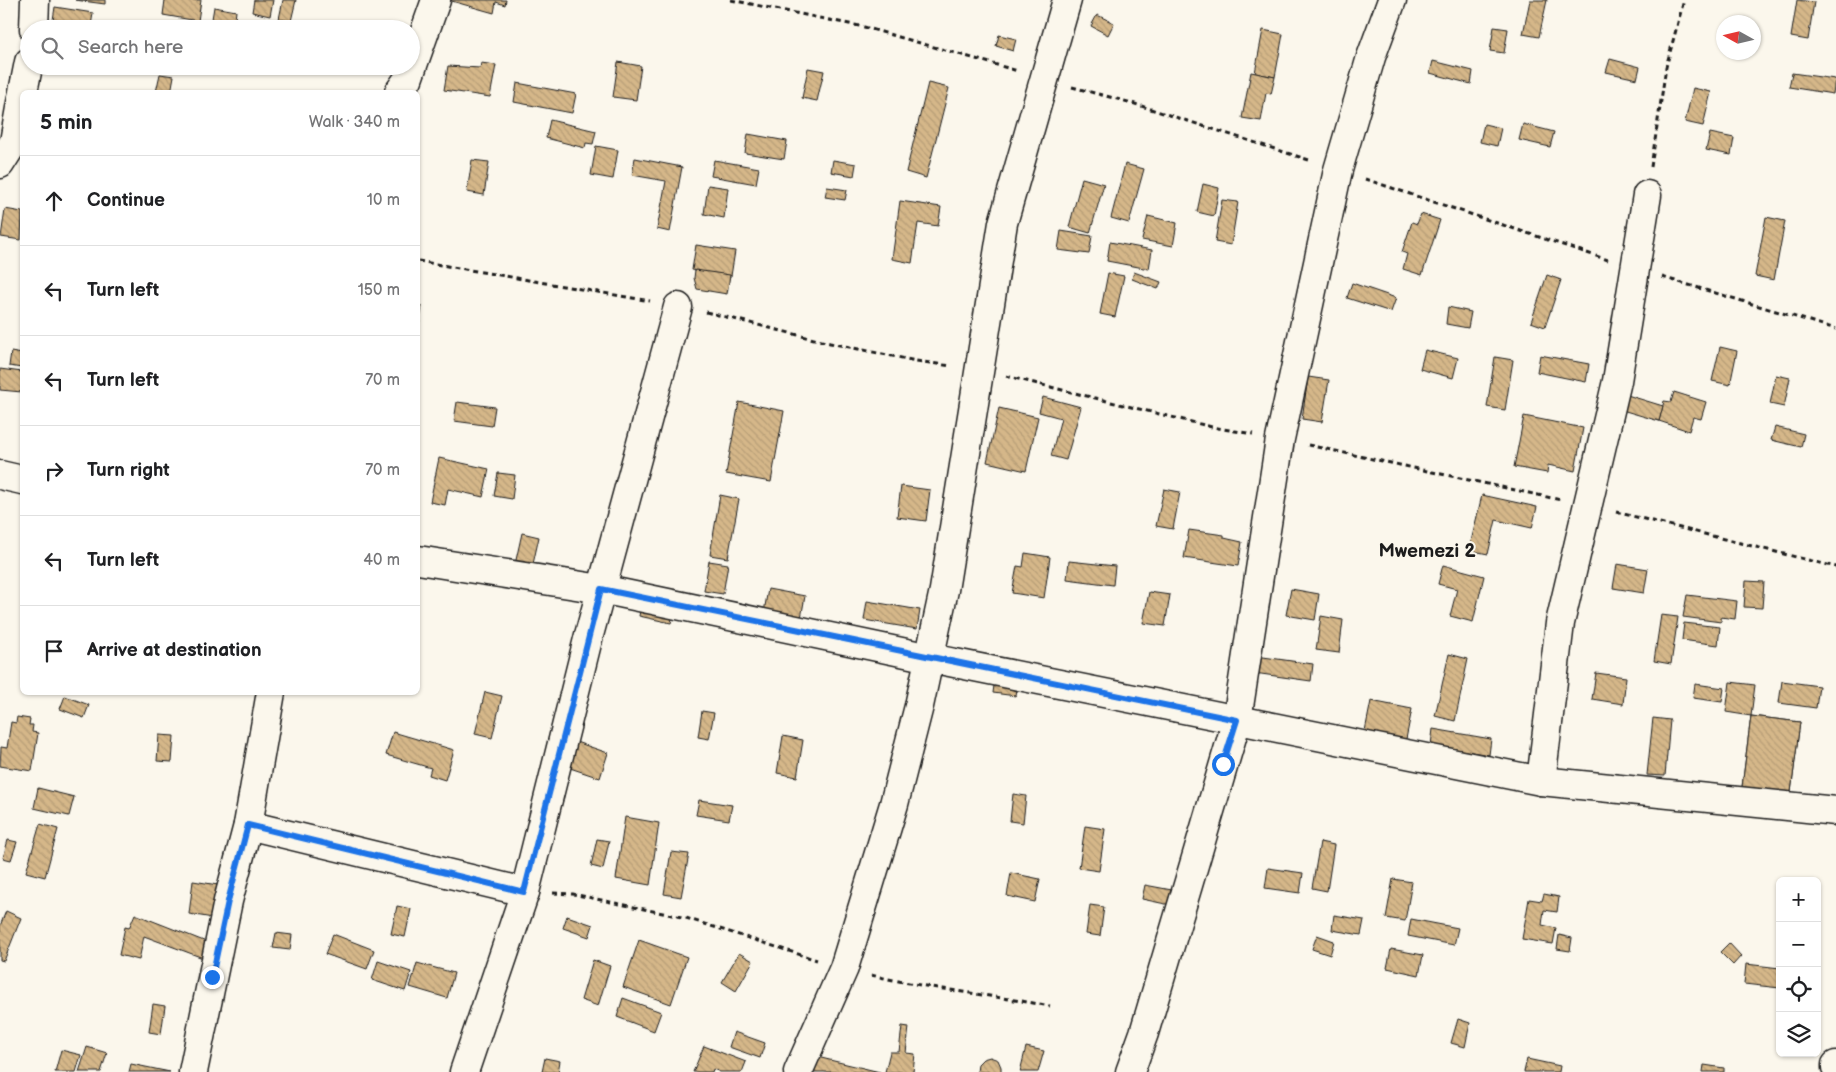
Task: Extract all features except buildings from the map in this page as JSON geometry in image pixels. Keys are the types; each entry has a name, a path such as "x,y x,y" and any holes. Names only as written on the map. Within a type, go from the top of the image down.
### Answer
{"street":[{"path":"34,20 35,0"},
{"path":"420,45 436,0"},
{"path":"798,1072 844,968 894,804 930,658 944,590 1003,223 1046,80 1066,0"},
{"path":"1130,1072 1144,1033 1237,720 1280,439 1338,170 1371,57 1392,0"},
{"path":"23,90 26,75"},
{"path":"400,90 409,75"},
{"path":"0,164 14,142 20,108"},
{"path":"1541,781 1560,623 1617,381 1647,195"},
{"path":"464,1072 524,892 601,589 678,307"},
{"path":"0,475 20,480"},
{"path":"420,560 601,589 930,658 1541,781 1836,811"},
{"path":"193,1072 228,901 248,825 270,695"},
{"path":"248,825 524,892"}],"path":[{"path":"731,0 864,27 1132,103 1635,269 1836,329"},
{"path":"1647,195 1666,66 1684,0"},
{"path":"420,261 632,297 720,314 830,343 916,361 980,370 1212,427 1280,439 1589,506 1836,567"},
{"path":"524,892 573,894 686,918 844,968 921,987 993,995 1050,1006"}],"district":[{"name":"Mwemezi 2","path":"1427,551"}],"route":[{"path":"212,977 228,901 248,825 524,892 601,589 1237,720 1223,764"}]}
